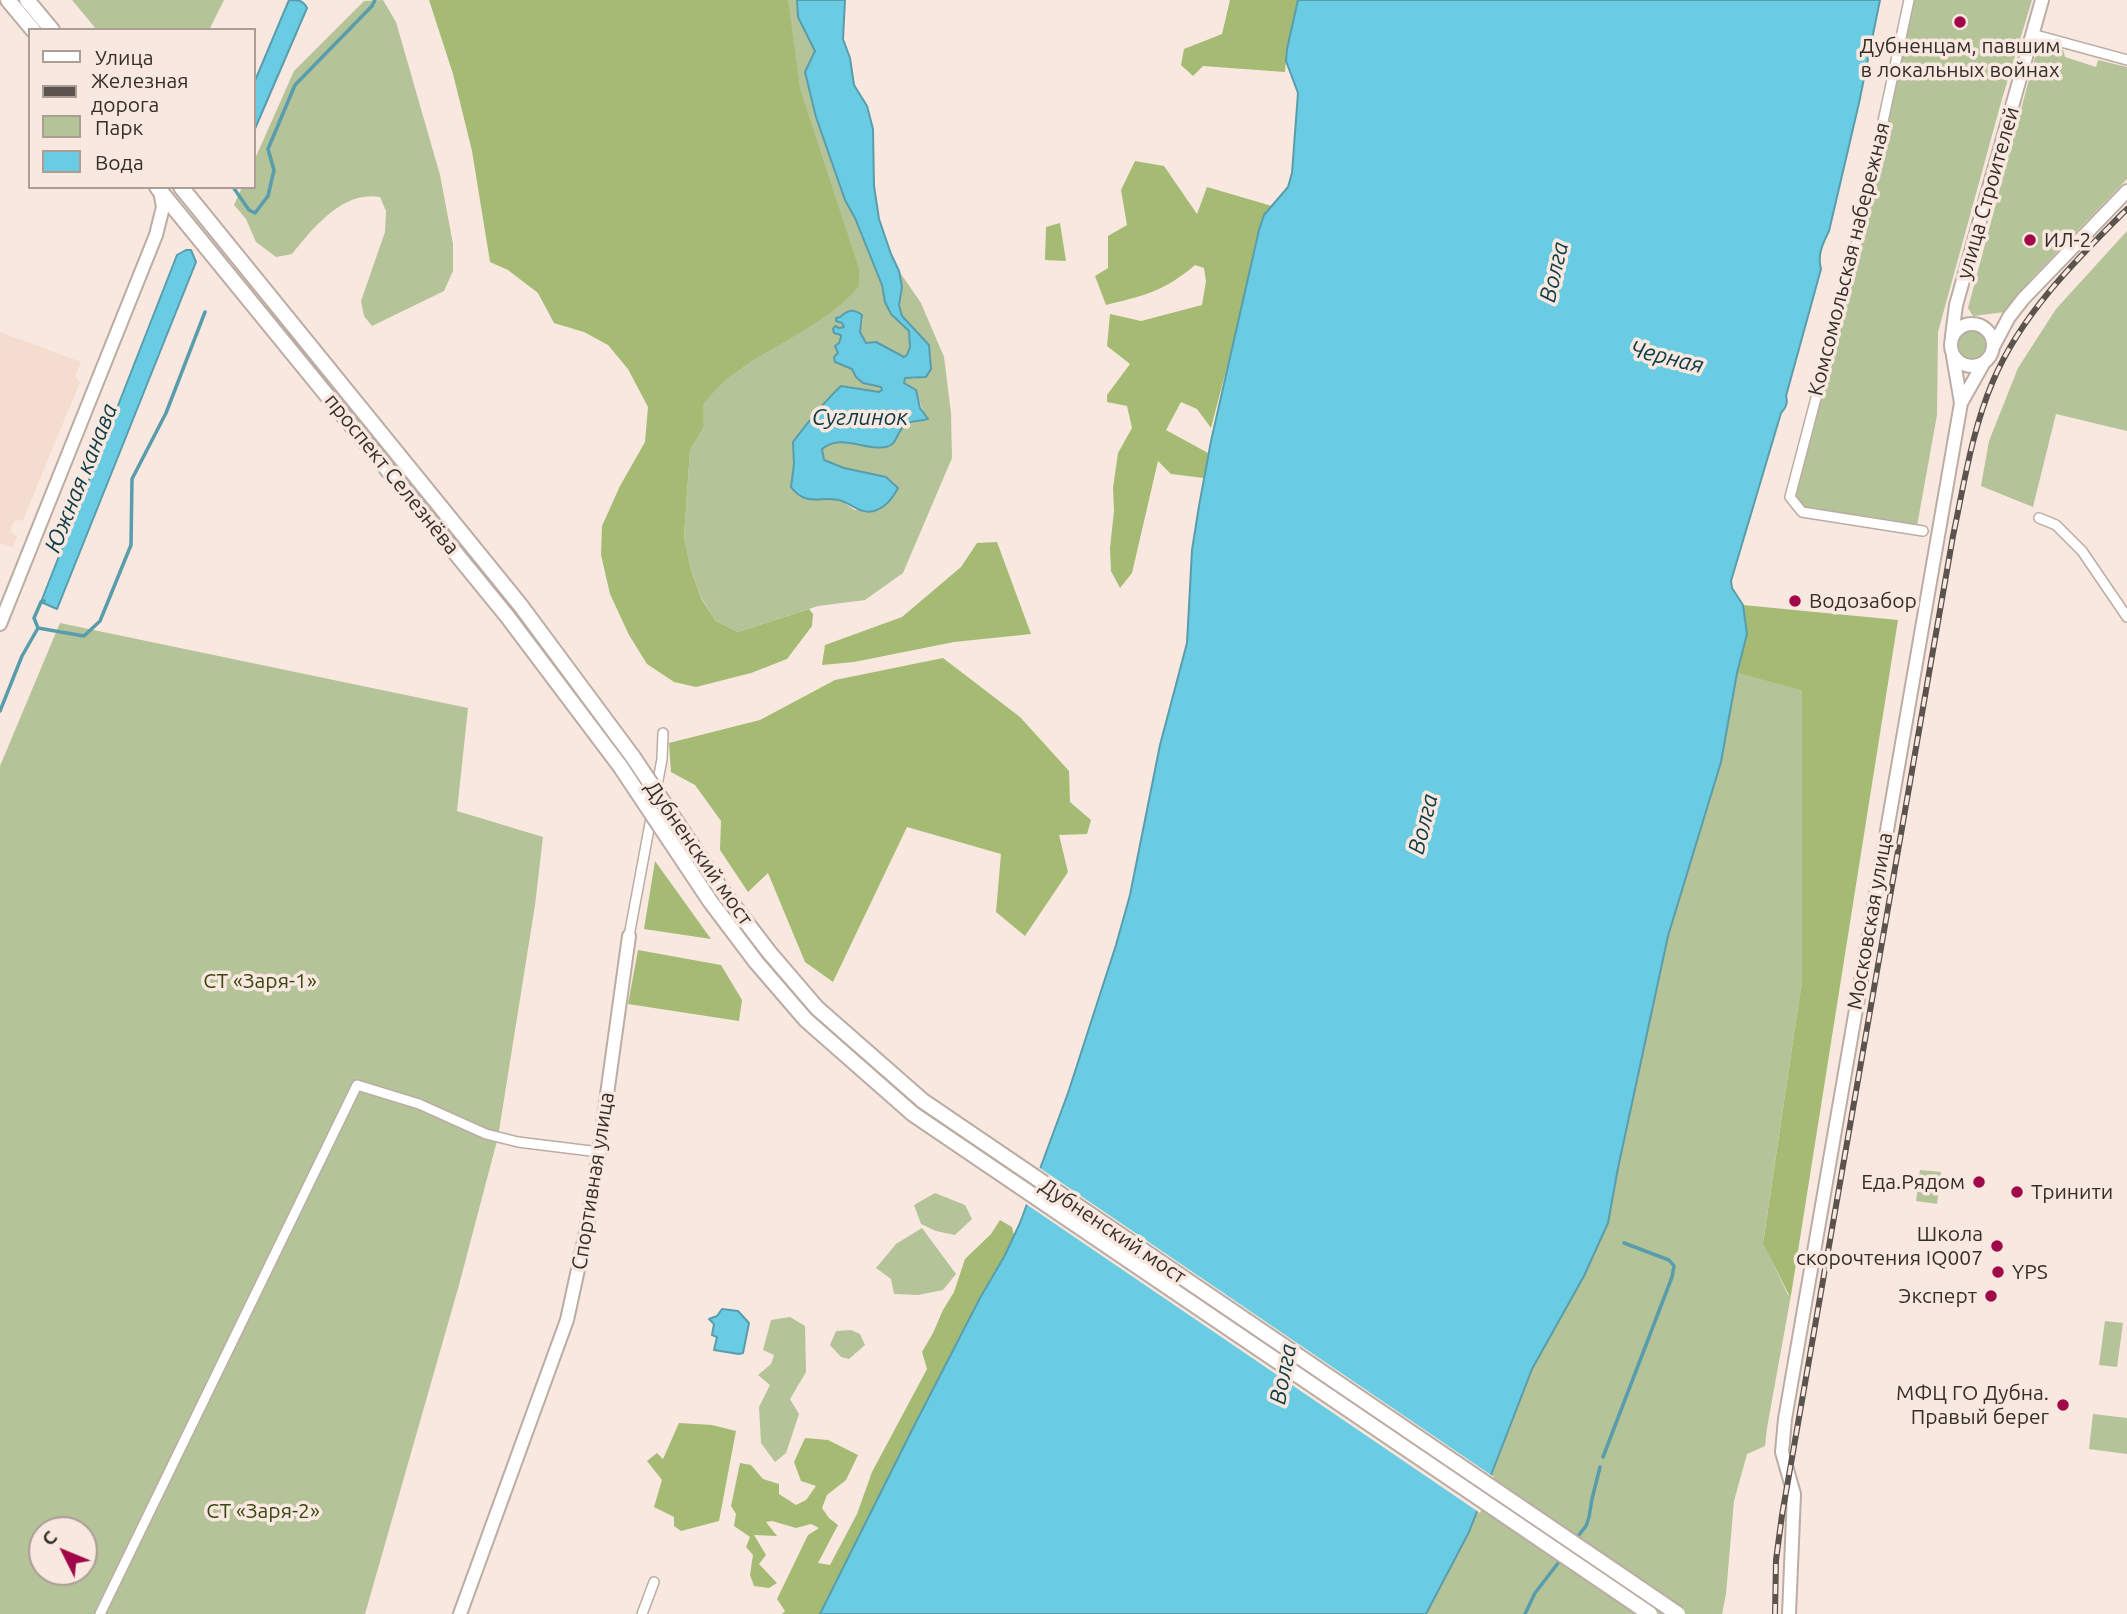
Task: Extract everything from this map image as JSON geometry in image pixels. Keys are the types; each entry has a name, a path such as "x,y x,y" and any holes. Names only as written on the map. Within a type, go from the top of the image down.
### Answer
{"main road":[{"path":"8,0 31,28"},
{"path":"27,0 50,28"},
{"name":"улица Строителей","path":"1952,336 1956,305 2042,0"},
{"path":"0,624 158,230 163,207 159,189"},
{"name":"проспект Селезнёва","path":"159,189 508,616 620,766"},
{"name":"проспект Селезнёва","path":"183,189 520,606 634,757"},
{"path":"1961,403 1988,359 2009,317 2037,283 2127,191"},
{"path":"158,230 164,223 184,222"},
{"path":"1956,305 1974,325 1990,334 1993,347"},
{"path":"1961,403 1950,343 1952,336 1961,326 2009,317"},
{"path":"1953,356 1970,367 1983,364"},
{"name":"Московская улица","path":"1789,1614 1794,1494 1784,1461 1782,1440 1961,403"},
{"name":"Дубненский мост","path":"634,757 723,892 769,952 817,1008 923,1101 1678,1614"},
{"name":"Дубненский мост","path":"620,766 710,901 756,962 806,1020 913,1114 1650,1614"},
{"name":"Спортивная улица","path":"460,1614 567,1320 585,1237 599,1152 629,936"}],"street":[{"name":"Комсомольская набережная","path":"1909,0 1859,234 1790,496 1802,512 1923,531"},
{"path":"2032,34 2127,60"},
{"path":"2039,518 2056,525 2082,551 2126,614"},
{"path":"2126,614 2127,598"},
{"name":"Спортивная улица","path":"629,936 662,759 663,733"},
{"path":"100,1614 357,1085 419,1104 486,1134 518,1142 599,1152"},
{"path":"642,1614 654,1583"}],"shaded area":[{"path":"0,332 81,362 75,376 80,382 23,520 14,521 10,531 17,537 13,547 0,543"}],"green space":[{"path":"72,0 224,0 210,28 95,28"},
{"path":"383,0 396,22 440,175 453,244 453,271 444,291 372,326 364,316 361,301 385,232 386,211 380,197 366,196 341,205 309,233 292,254 276,257 256,242 246,219 234,205 241,189 256,189 256,156 294,71 364,1"},
{"path":"429,0 788,0 800,89 859,269 859,286 828,315 738,371 721,384 703,404 704,427 690,450 684,537 691,570 702,600 716,621 738,632 809,609 813,614 812,626 787,659 751,673 696,687 674,682 647,664 629,635 610,594 601,555 602,526 620,486 645,442 648,407 628,369 608,345 584,332 554,323 538,293 508,270 490,262 472,151 453,74"},
{"path":"774,0 797,0 798,17 815,51 805,72 816,117 845,200 882,285 885,302 891,314 909,331 910,347 904,357 884,346 866,343 860,332 863,319 843,315 840,318 844,327 839,328 840,338 835,346 839,354 835,362 852,369 863,383 881,387 882,390 879,392 846,386 837,390 793,442 791,487 841,501 855,510 885,506 898,489 823,460 822,449 833,442 894,443 905,425 926,421 916,390 904,383 905,377 915,379 929,345 902,316 899,305 902,287 899,271 921,303 944,357 951,413 952,458 903,573 865,600 818,606 738,632 716,621 702,599 691,570 684,537 690,450 704,427 700,357"},
{"path":"1230,0 1298,0 1287,49 1285,72 1203,66 1193,76 1181,65 1184,49 1222,34"},
{"path":"1911,0 2032,0 1938,332 1937,415 1917,526 1805,509 1796,495"},
{"path":"2048,45 2063,49 2065,57 2096,67 2098,60 2127,67 2127,179 2031,279 2005,312 1973,316 1968,308 2035,57"},
{"path":"1135,161 1164,166 1197,214 1207,187 1272,206 1258,234 1243,305 1211,428 1197,409 1181,402 1166,430 1208,453 1204,478 1171,474 1158,461 1132,573 1120,588 1111,571 1113,488 1118,453 1132,428 1127,406 1107,402 1107,395 1130,364 1107,346 1110,314 1141,321 1202,305 1206,281 1204,268 1195,265 1174,281 1153,291 1106,305 1095,276 1108,268 1108,236 1127,225 1121,190"},
{"path":"1060,223 1066,261 1045,260 1046,227"},
{"path":"2127,231 2127,431 2056,414 2033,507 1981,486 1989,441 2018,368 2056,309"},
{"path":"1972,329 1983,334 1988,345 1983,356 1972,361 1961,356 1956,345 1961,334"},
{"path":"997,542 1031,634 954,642 854,662 822,665 825,645 902,617 961,567 977,543"},
{"path":"1743,605 1898,620 1791,1295 1763,1243 1802,981 1802,690 1737,673 1747,634"},
{"name":"СТ «Заря-1»","path":"60,623 468,708 457,811 543,837 535,905 498,1137 459,1285 365,1614 0,1614 0,766"},
{"path":"943,658 1020,717 1069,771 1070,802 1091,820 1087,834 1059,835 1068,872 1025,936 996,912 1001,854 907,827 833,982 805,962 768,873 748,892 720,850 721,821 695,785 671,772 669,743 760,720 835,680"},
{"path":"1737,673 1802,689 1802,981 1763,1242 1788,1295 1791,1295 1765,1446 1747,1454 1734,1501 1722,1614 1426,1614 1469,1532 1532,1369 1584,1276 1608,1223 1668,936 1721,762"},
{"path":"655,861 711,939 644,929"},
{"path":"638,950 721,965 742,1000 739,1021 628,1004"},
{"path":"1920,1170 1941,1172 1937,1204 1916,1201"},
{"path":"935,1193 965,1205 972,1219 955,1235 921,1224 914,1205"},
{"path":"1000,1220 1012,1227 1014,1236 911,1432 820,1614 782,1614 785,1611 777,1599 808,1535 819,1528 811,1524 796,1528 772,1521 766,1522 777,1536 754,1535 766,1555 759,1564 777,1583 769,1588 754,1586 750,1575 753,1555 746,1547 750,1537 734,1526 736,1514 731,1506 740,1463 751,1465 763,1479 779,1484 779,1494 796,1505 806,1500 816,1486 801,1481 794,1462 805,1438 828,1440 858,1455 846,1480 827,1495 822,1508 838,1525 818,1563 830,1565 857,1514 872,1472 927,1369 922,1352 954,1292 965,1259 991,1234"},
{"path":"922,1228 956,1274 943,1290 918,1295 894,1294 891,1279 876,1268 896,1244"},
{"path":"790,1317 805,1326 806,1372 790,1399 799,1414 786,1453 775,1462 761,1443 759,1407 770,1385 758,1375 771,1364 774,1355 763,1350 771,1320"},
{"path":"2105,1321 2123,1323 2117,1367 2099,1365"},
{"path":"851,1330 860,1334 865,1345 849,1359 841,1357 830,1345 836,1331"},
{"path":"2093,1414 2127,1418 2127,1454 2089,1449"},
{"path":"679,1423 712,1425 736,1431 719,1521 681,1531 674,1526 674,1517 654,1507 662,1480 647,1461 657,1453 663,1459"}],"water":[{"path":"289,0 304,3 307,8 256,126 256,78"},
{"name":"Суглинок","path":"797,0 845,0 843,39 850,58 854,85 867,106 873,129 874,186 879,219 899,271 902,287 899,305 902,316 929,345 931,369 926,377 905,378 904,383 916,390 920,408 928,419 906,424 892,444 886,447 837,442 822,449 824,460 844,468 886,477 898,488 882,507 869,512 835,499 809,499 797,494 791,487 793,442 828,399 841,386 879,392 882,390 881,387 863,383 852,369 835,362 834,357 838,353 835,346 841,335 834,333 833,329 835,326 844,327 836,318 848,311 856,311 862,315 860,332 866,343 876,342 904,357 910,347 909,331 891,314 885,302 882,285 845,200 816,117 805,72 815,51 798,17"},
{"path":"1298,0 1880,0 1829,231 1820,254 1821,269 1786,396 1786,405 1781,413 1731,581 1732,588 1743,605 1747,634 1721,762 1668,936 1608,1223 1584,1276 1532,1369 1469,1532 1426,1614 820,1614 1020,1223 1068,1093 1116,945 1130,895 1160,745 1187,643 1192,550 1199,506 1259,230 1264,215 1288,187 1292,173 1298,93 1286,61"},
{"path":"191,250 196,262 57,609 41,602 177,255"},
{"path":"722,1309 738,1311 749,1323 743,1353 714,1350 717,1337 712,1335 714,1324 709,1319 717,1316"}],"pier":[{"path":"1037,1166 1494,1477 1480,1513 1023,1202"}],"waterway":[{"path":"234,189 249,210 255,213 268,196 274,170 268,149 295,85 375,0"},
{"path":"38,628 84,636 100,621 131,545 132,479 166,413 205,312"},
{"name":"Южная канава","path":"0,711 22,656 38,628 34,618 44,601"},
{"path":"1603,1457 1674,1266 1669,1260 1624,1243"},
{"path":"1575,1540 1586,1526 1600,1467"},
{"path":"1525,1614 1535,1593 1562,1558"}],"railway":[{"path":"1775,1614 1776,1560 1782,1515 1953,536 1974,438 1993,381 2019,333 2070,268 2127,209"}],"place":[{"name":"Дубненцам, павшим в локальных войнах","path":"1960,22"},
{"name":"ИЛ-2","path":"2030,240"},
{"name":"Водозабор","path":"1795,601"},
{"name":"Еда.Рядом","path":"1979,1182"},
{"name":"Тринити","path":"2017,1192"},
{"name":"Школа скорочтения IQ007","path":"1997,1246"},
{"name":"YPS","path":"1998,1272"},
{"name":"Эксперт","path":"1991,1296"},
{"name":"МФЦ ГО Дубна. Правый берег","path":"2063,1405"}],"water label":[{"name":"Волга","path":"1554,272"},
{"name":"Черная","path":"1667,357"},
{"name":"Волга","path":"1423,824"},
{"name":"Волга","path":"1283,1374"}],"park label":[{"name":"СТ «Заря-2»","path":"263,1511"}]}
